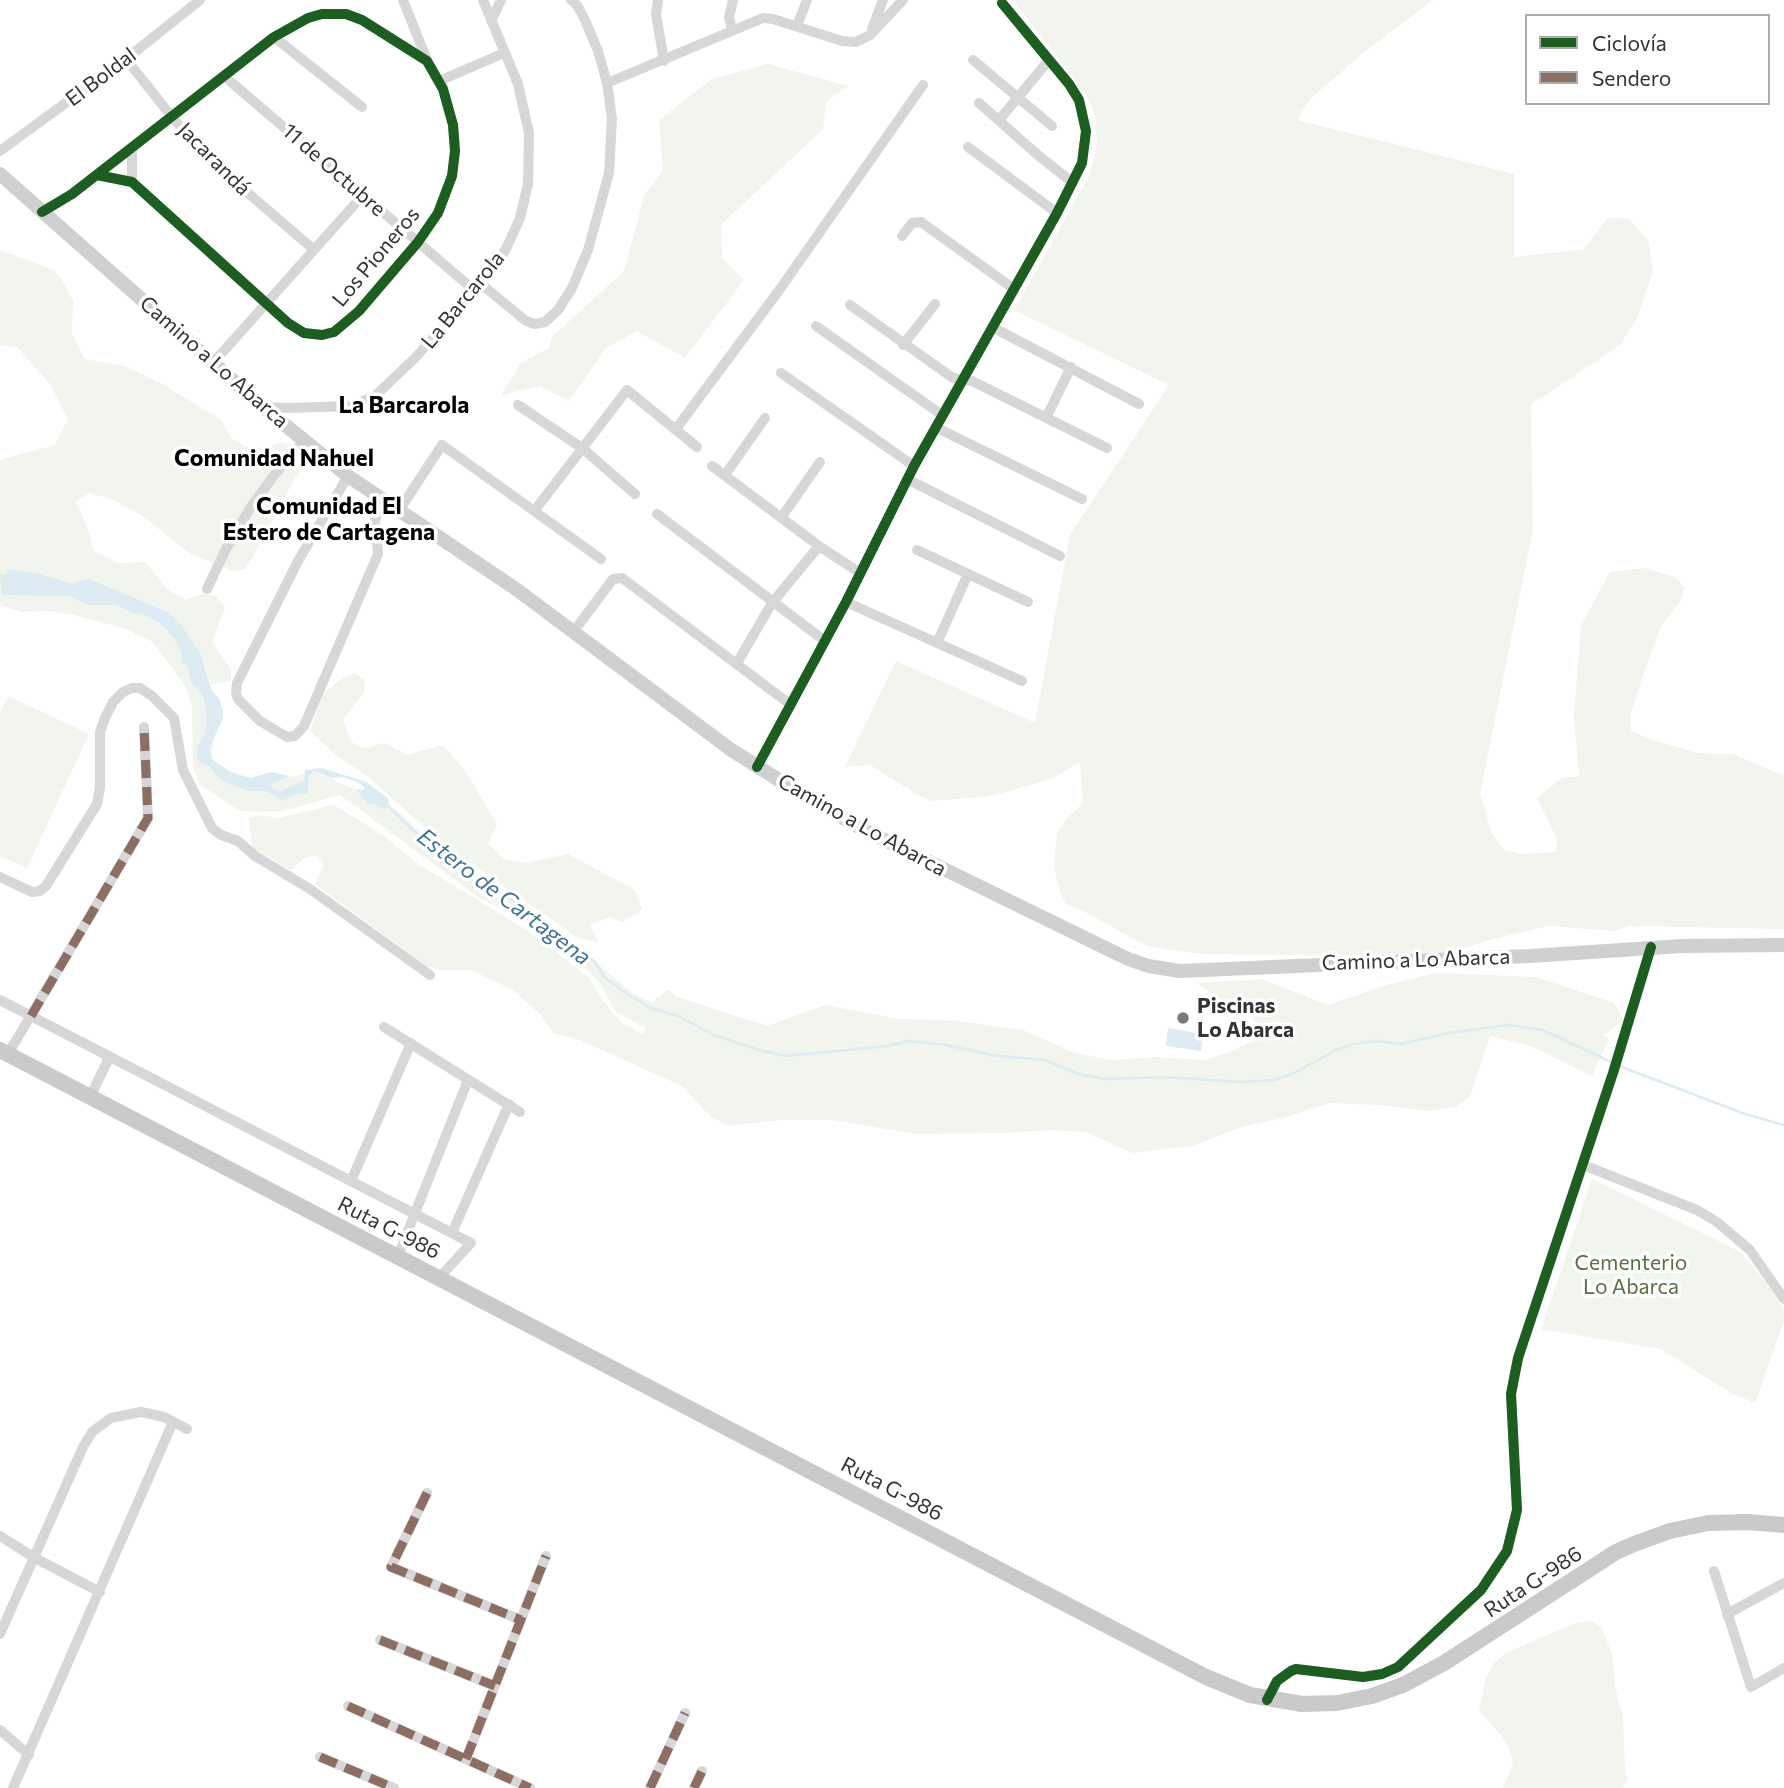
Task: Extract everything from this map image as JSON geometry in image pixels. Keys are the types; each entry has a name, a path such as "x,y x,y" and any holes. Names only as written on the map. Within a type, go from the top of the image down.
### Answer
{"main road":[{"name":"Camino a Lo Abarca","path":"0,174 263,407 348,476 398,512 435,533 574,631 691,721 832,813 1126,958 1160,969 1180,971 1651,947 1784,945"},
{"name":"Ruta G-986","path":"4,1052 1206,1677 1234,1690 1267,1700 1302,1704 1337,1703 1372,1696 1403,1685 1474,1645 1616,1552 1652,1536 1689,1526 1718,1522 1784,1525"}],"street":[{"name":"El Boldal","path":"0,151 126,59 200,0"},
{"path":"42,212 72,194 274,37 315,16 338,13 332,0"},
{"path":"403,0 427,61"},
{"name":"La Barcarola","path":"263,407 342,406 369,400 416,357 497,264 513,234 524,201 530,167 529,133 523,100 483,0"},
{"path":"491,21 501,0"},
{"path":"658,0 656,14 664,61"},
{"path":"732,30 729,17 733,0"},
{"path":"797,26 807,0"},
{"path":"870,35 883,0"},
{"path":"607,83 763,18 849,42 861,40 870,35 903,0"},
{"name":"11 de Octubre","path":"224,76 418,242 521,318 530,323 541,324 550,320 565,300 583,263 606,191 612,137 607,83 598,51 576,2"},
{"path":"757,766 846,602 935,427 1057,213 1085,153 1085,120 1074,92 1002,4"},
{"name":"Los Pioneros","path":"97,175 131,183 288,323 304,333 322,335 334,332 359,311 418,242 444,201 454,164 453,125 448,101 427,61 362,20 338,13"},
{"path":"274,37 362,107"},
{"path":"439,80 505,53"},
{"name":"Jacarandá","path":"126,59 213,163 313,250"},
{"path":"973,60 1052,125"},
{"path":"999,120 1049,60"},
{"path":"676,429 780,289 923,85"},
{"path":"979,103 1073,183"},
{"path":"131,183 132,148"},
{"path":"968,148 1057,213"},
{"path":"213,363 363,195"},
{"path":"902,236 914,222 921,222 1014,289"},
{"path":"903,345 935,304"},
{"path":"850,305 953,378 972,381 1107,448"},
{"path":"816,326 942,415"},
{"path":"992,327 1139,404"},
{"path":"1045,418 1071,367"},
{"path":"781,373 914,466"},
{"path":"535,510 627,390 697,447"},
{"path":"518,405 582,448 635,494"},
{"path":"725,475 765,418"},
{"path":"935,427 1082,499"},
{"path":"207,589 226,548 249,510 275,474 304,441"},
{"path":"398,512 442,445 601,559"},
{"path":"781,517 820,462"},
{"path":"712,466 860,573"},
{"path":"348,476 298,561 237,682 238,699 260,721 287,737 298,734 304,726 378,554 375,521 380,500"},
{"path":"907,479 1060,556"},
{"path":"657,514 825,641"},
{"path":"737,663 772,603 820,546"},
{"path":"917,550 1028,602"},
{"path":"937,643 968,574"},
{"path":"574,631 613,579 622,578 791,705"},
{"path":"846,602 1022,681"},
{"path":"0,877 33,892 46,886 97,804 100,788 100,732 105,718 123,692 140,688 174,718 183,769 212,828 221,835 238,841 255,856 310,889 430,975"},
{"path":"4,1052 31,1016 148,818 144,727"},
{"path":"1267,1700 1277,1681 1291,1671 1363,1677 1382,1674 1398,1667 1481,1590 1499,1566 1512,1537 1517,1510 1511,1408 1518,1358 1619,1055 1651,947"},
{"path":"0,1000 471,1243 439,1278"},
{"path":"384,1027 520,1112"},
{"path":"351,1181 411,1043"},
{"path":"90,1097 110,1056"},
{"path":"398,1256 468,1080"},
{"path":"452,1233 509,1104"},
{"path":"1583,1165 1697,1210 1717,1222 1750,1250 1784,1299"},
{"path":"0,1632 92,1432 111,1418 132,1413 157,1415 187,1429"},
{"path":"13,1788 173,1422"},
{"path":"427,1493 391,1567 521,1620"},
{"path":"0,1536 100,1592"},
{"path":"467,1759 546,1556"},
{"path":"1714,1571 1751,1687 1784,1668"},
{"path":"1727,1614 1784,1583"},
{"path":"380,1640 495,1686"},
{"path":"348,1706 530,1788"},
{"path":"650,1788 685,1713"},
{"path":"0,1730 29,1755"},
{"path":"320,1757 394,1788"},
{"path":"694,1788 702,1771"}],"green space":[{"path":"1013,0 1433,0 1362,54 1310,99 1297,120 1514,174 1514,257 1584,249 1608,217 1629,219 1648,240 1653,272 1637,318 1620,345 1531,405 1533,529 1480,794 1492,834 1504,850 1522,854 1556,852 1557,839 1537,798 1562,778 1579,776 1574,716 1581,626 1610,572 1644,568 1675,577 1685,588 1680,601 1661,627 1630,716 1631,731 1697,753 1733,754 1784,776 1784,929 1629,926 1614,931 1549,926 1489,940 1444,955 1205,954 1169,950 1145,945 1066,904 1061,896 1054,868 1057,833 1068,817 1083,803 1080,762 1053,778 999,794 931,801 870,765 845,767 896,661 1035,723 1070,535 1169,385 1014,310 1090,175 1097,144 1094,113 1086,94"},
{"path":"768,64 848,86 826,102 823,129 721,225 722,258 744,280 685,358 637,331 606,348 569,401 540,386 501,395 521,363 549,348 552,337 624,271 644,196 663,170 659,120 712,79"},
{"path":"0,250 53,270 62,280 73,301 72,333 84,359 125,366 166,386 221,420 231,438 252,450 282,442 297,446 309,463 295,478 244,569 232,571 188,552 141,515 114,500 89,493 76,502 94,551 117,563 145,562 168,590 186,600 201,594 216,596 225,607 212,643 231,669 231,681 211,684 200,652 180,623 168,612 97,582 73,584 40,574 8,569 6,574 111,597 167,625 218,714 211,756 217,766 261,783 316,772 390,805 451,860 574,943 633,994 654,1003 656,998 668,990 680,998 767,1026 825,1005 900,1019 950,1020 1023,1030 1074,1053 1112,1060 1156,1057 1204,1060 1228,1053 1265,1035 1257,1022 1196,983 1262,979 1328,1005 1387,985 1436,973 1535,977 1614,1003 1623,1020 1601,1035 1609,1038 1592,1076 1531,1046 1490,1036 1470,1097 1455,1107 1428,1111 1380,1105 1329,1103 1283,1118 1241,1127 1192,1146 1133,1153 1086,1132 1053,1130 916,1134 833,1120 780,1120 729,1126 710,1116 682,1086 580,1040 553,1033 541,1015 513,990 471,970 438,970 425,965 315,884 324,864 317,855 305,858 291,870 252,848 249,818 259,815 278,818 334,805 383,835 418,864 527,930 588,977 603,1001 622,1023 643,1034 645,1028 615,1011 603,988 591,973 531,923 481,899 340,795 278,812 240,811 201,785 193,768 192,708 186,687 153,642 126,629 75,615 46,611 21,612 0,605 0,460 55,445 68,419 50,384 17,347 0,345"},
{"path":"355,673 365,680 364,693 343,719 351,742 364,748 385,743 407,755 443,745 464,769 497,824 488,844 504,859 525,863 568,854 635,890 642,909 623,922 609,917 590,924 598,942 578,938 445,845 367,776 336,755 310,731 323,694 340,680"},
{"path":"8,696 89,734 27,868 0,856 0,714"},
{"name":"Cementerio Lo Abarca","path":"1592,1179 1741,1252 1771,1289 1784,1310 1784,1321 1755,1403 1731,1393 1661,1349 1541,1329"},
{"path":"1592,1621 1603,1630 1613,1658 1615,1687 1623,1716 1625,1774 1628,1778 1623,1788 1502,1788 1513,1761 1500,1734 1479,1711 1486,1677 1494,1663 1506,1653 1576,1623"}],"shaded area":[{"path":"8,569 40,574 73,584 85,579 97,582 168,612 180,623 200,652 212,691 219,698 223,718 209,749 213,760 232,773 251,778 271,772 290,776 271,784 278,792 304,781 305,770 322,768 366,782 388,798 389,807 383,809 374,803 368,804 356,789 363,790 365,787 355,781 343,777 332,778 314,771 309,776 308,793 297,794 282,801 267,791 248,791 221,780 210,767 197,758 198,745 205,734 207,719 204,699 192,684 187,665 181,663 178,644 163,625 116,605 89,605 69,596 2,595 0,575 6,575"},
{"path":"1168,1028 1203,1034 1201,1051 1166,1046"}],"waterway":[{"name":"Estero de Cartagena","path":"387,805 415,832 569,940 595,962 604,977 627,994 651,1008 678,1016 714,1035 785,1056 888,1046 908,1041 947,1045 991,1055 1044,1060 1079,1074 1105,1079 1163,1077 1242,1082 1275,1080 1353,1044 1377,1041 1401,1044 1449,1033 1507,1025 1543,1030 1613,1063"},
{"name":"Estero de Cartagena","path":"1619,1066 1745,1114 1784,1125"}],"marked path":[{"path":"31,1016 148,818 144,727"},
{"path":"427,1493 391,1567 521,1620"},
{"path":"466,1759 546,1556"},
{"path":"380,1640 495,1686"},
{"path":"348,1706 530,1788"},
{"path":"650,1788 685,1713"},
{"path":"320,1757 394,1788"},
{"path":"694,1788 702,1771"}],"cycle path":[{"path":"757,767 846,602 914,466 1057,213 1082,163 1086,131 1079,100 1069,84 1002,3"},
{"path":"42,212 72,194 274,37 308,18 322,14 346,14 362,20 427,61 443,89 453,125 455,151 452,176 438,213 418,242 359,311 334,332 322,335 304,333 288,323 132,182 97,175"},
{"path":"1267,1700 1277,1681 1296,1669 1363,1677 1382,1674 1398,1667 1481,1590 1507,1551 1517,1510 1511,1394 1518,1358 1613,1073 1651,947"}],"place":[{"name":"Piscinas Lo Abarca","path":"1183,1018"}],"district":[{"name":"La Barcarola","path":"404,405"},
{"name":"Comunidad Nahuel","path":"274,458"},
{"name":"Comunidad El Estero de Cartagena","path":"329,519"}]}
